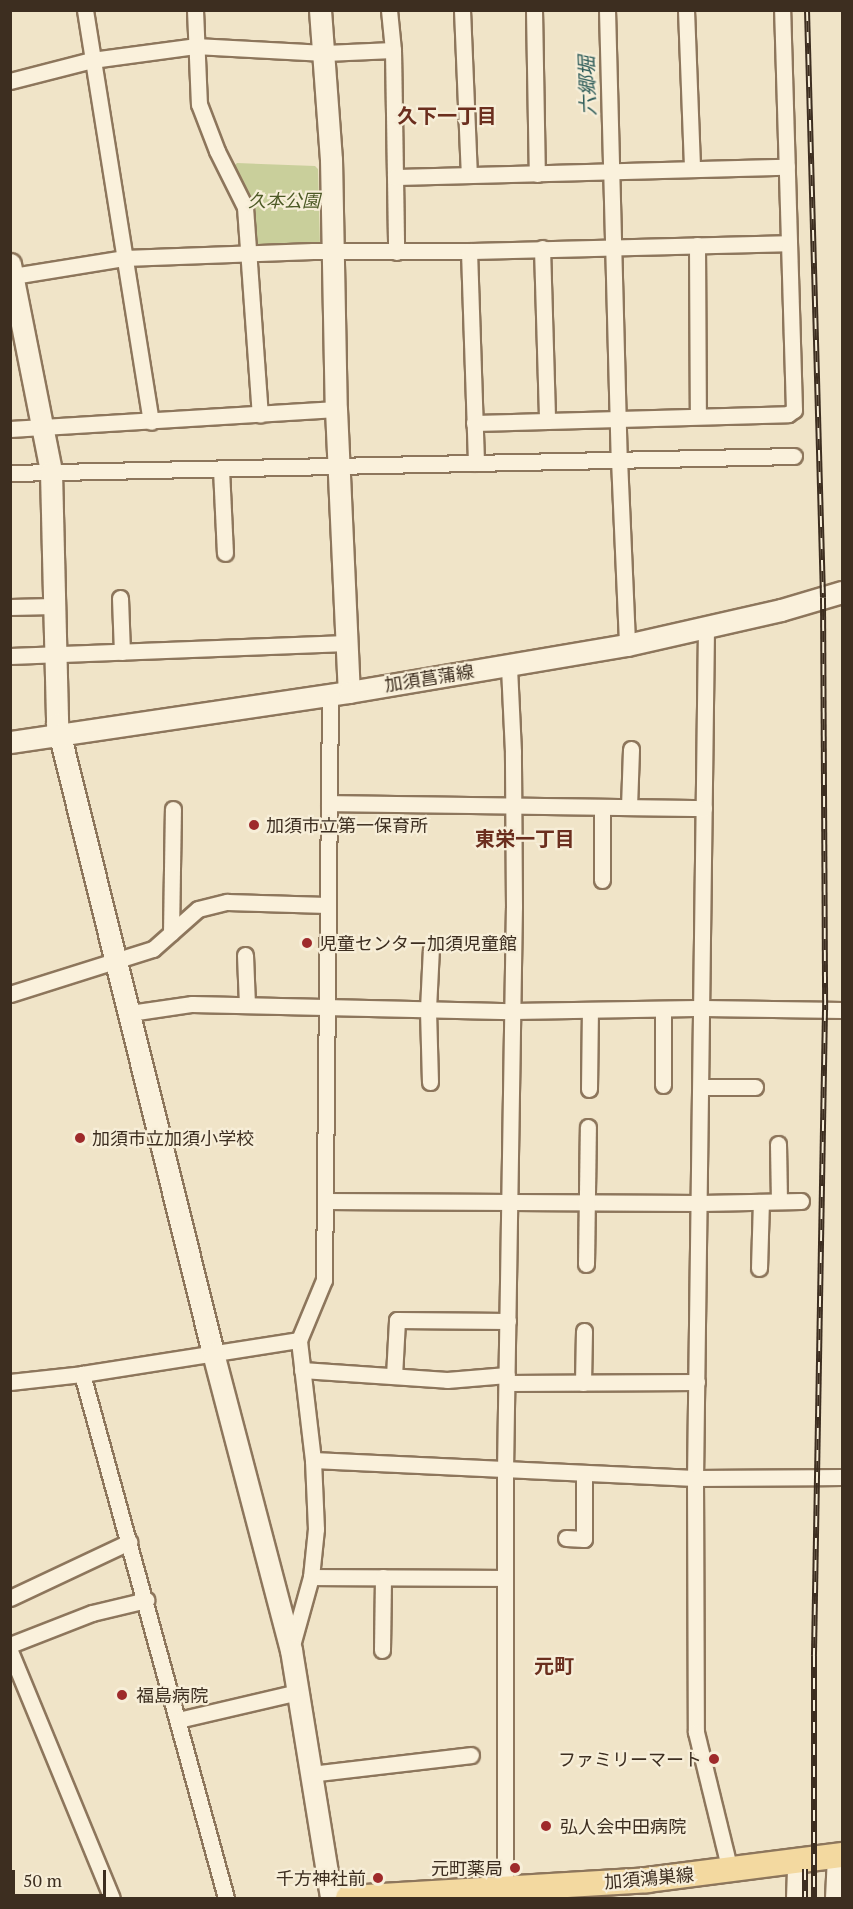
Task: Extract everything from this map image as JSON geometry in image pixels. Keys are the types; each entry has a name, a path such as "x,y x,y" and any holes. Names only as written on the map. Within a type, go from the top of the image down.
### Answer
{"main road":[{"name":"加須鴻巣線","path":"348,1899 647,1880 839,1856"}],"street":[{"path":"85,10 151,422"},
{"path":"195,10 199,104 217,151 243,200 250,253 260,414"},
{"path":"291,1650 310,1577 316,1529 313,1460 299,1340 324,1280 325,1006 329,803 347,643 336,409 331,159 325,53 320,10"},
{"path":"389,10 393,50 396,252"},
{"path":"462,10 469,176"},
{"path":"534,10 537,174"},
{"path":"607,10 619,459 627,645"},
{"path":"686,10 692,170"},
{"path":"474,423 788,414 794,410 782,10"},
{"path":"10,81 92,60 195,46 325,53 393,50"},
{"path":"395,177 787,167"},
{"path":"331,1899 291,1650 213,1353 60,735 55,654 51,472 12,270 124,258 250,253 469,251 789,243"},
{"path":"697,245 698,416"},
{"path":"542,248 547,421"},
{"path":"469,251 476,463"},
{"path":"10,429 336,409"},
{"path":"10,473 794,456"},
{"path":"221,470 225,554"},
{"name":"加須菖蒲線","path":"10,742 340,693 627,645 781,610 843,592"},
{"path":"120,598 122,652"},
{"path":"10,607 54,606"},
{"path":"706,628 702,1087 695,1478 696,1732 730,1870"},
{"path":"10,656 347,643"},
{"path":"505,1888 505,1471 513,806 510,666"},
{"path":"629,807 631,749"},
{"path":"329,803 705,808"},
{"path":"602,807 602,880"},
{"path":"171,933 173,809"},
{"path":"10,994 153,949 198,909 227,902 327,905"},
{"path":"430,1082 428,1009 431,948"},
{"path":"245,955 247,1005"},
{"path":"130,1013 192,1004 512,1011 703,1008 843,1010"},
{"path":"663,1009 663,1085"},
{"path":"589,1089 590,1010"},
{"path":"702,1087 755,1087"},
{"path":"586,1264 588,1127"},
{"path":"778,1144 779,1201"},
{"path":"325,1201 700,1203 801,1201"},
{"path":"759,1268 760,1202"},
{"path":"394,1376 397,1320 508,1321"},
{"path":"584,1331 584,1383"},
{"path":"10,1382 82,1374 299,1340"},
{"path":"302,1370 447,1380 507,1379 584,1383 697,1382"},
{"path":"82,1374 146,1600 226,1899"},
{"path":"313,1460 505,1471 695,1478 843,1477"},
{"path":"566,1538 584,1539 584,1474"},
{"path":"10,1598 129,1542"},
{"path":"310,1577 505,1578"},
{"path":"381,1650 383,1577"},
{"path":"10,1645 92,1613 146,1600"},
{"path":"10,1651 112,1899"},
{"path":"178,1720 298,1692"},
{"path":"310,1774 471,1755"},
{"path":"833,1899 839,1856"},
{"path":"794,1899 795,1861"}],"green space":[{"name":"久本公園","path":"237,163 315,166 318,169 320,245 258,250 248,196 233,167"}],"railway":[{"path":"807,10 823,598 825,1010 814,1656 814,1898"},
{"path":"805,1869 805,1898"}],"place":[{"name":"加須市立第一保育所","path":"254,825"},
{"name":"児童センター加須児童館","path":"307,943"},
{"name":"加須市立加須小学校","path":"80,1138"},
{"name":"福島病院","path":"122,1695"},
{"name":"ファミリーマート","path":"714,1759"},
{"name":"弘人会中田病院","path":"546,1826"},
{"name":"元町薬局","path":"515,1868"},
{"name":"千方神社前","path":"378,1878"}],"district":[{"name":"久下一丁目","path":"447,115"},
{"name":"東栄一丁目","path":"525,838"},
{"name":"元町","path":"554,1665"}],"water label":[{"name":"六郷堀","path":"587,86"}]}
